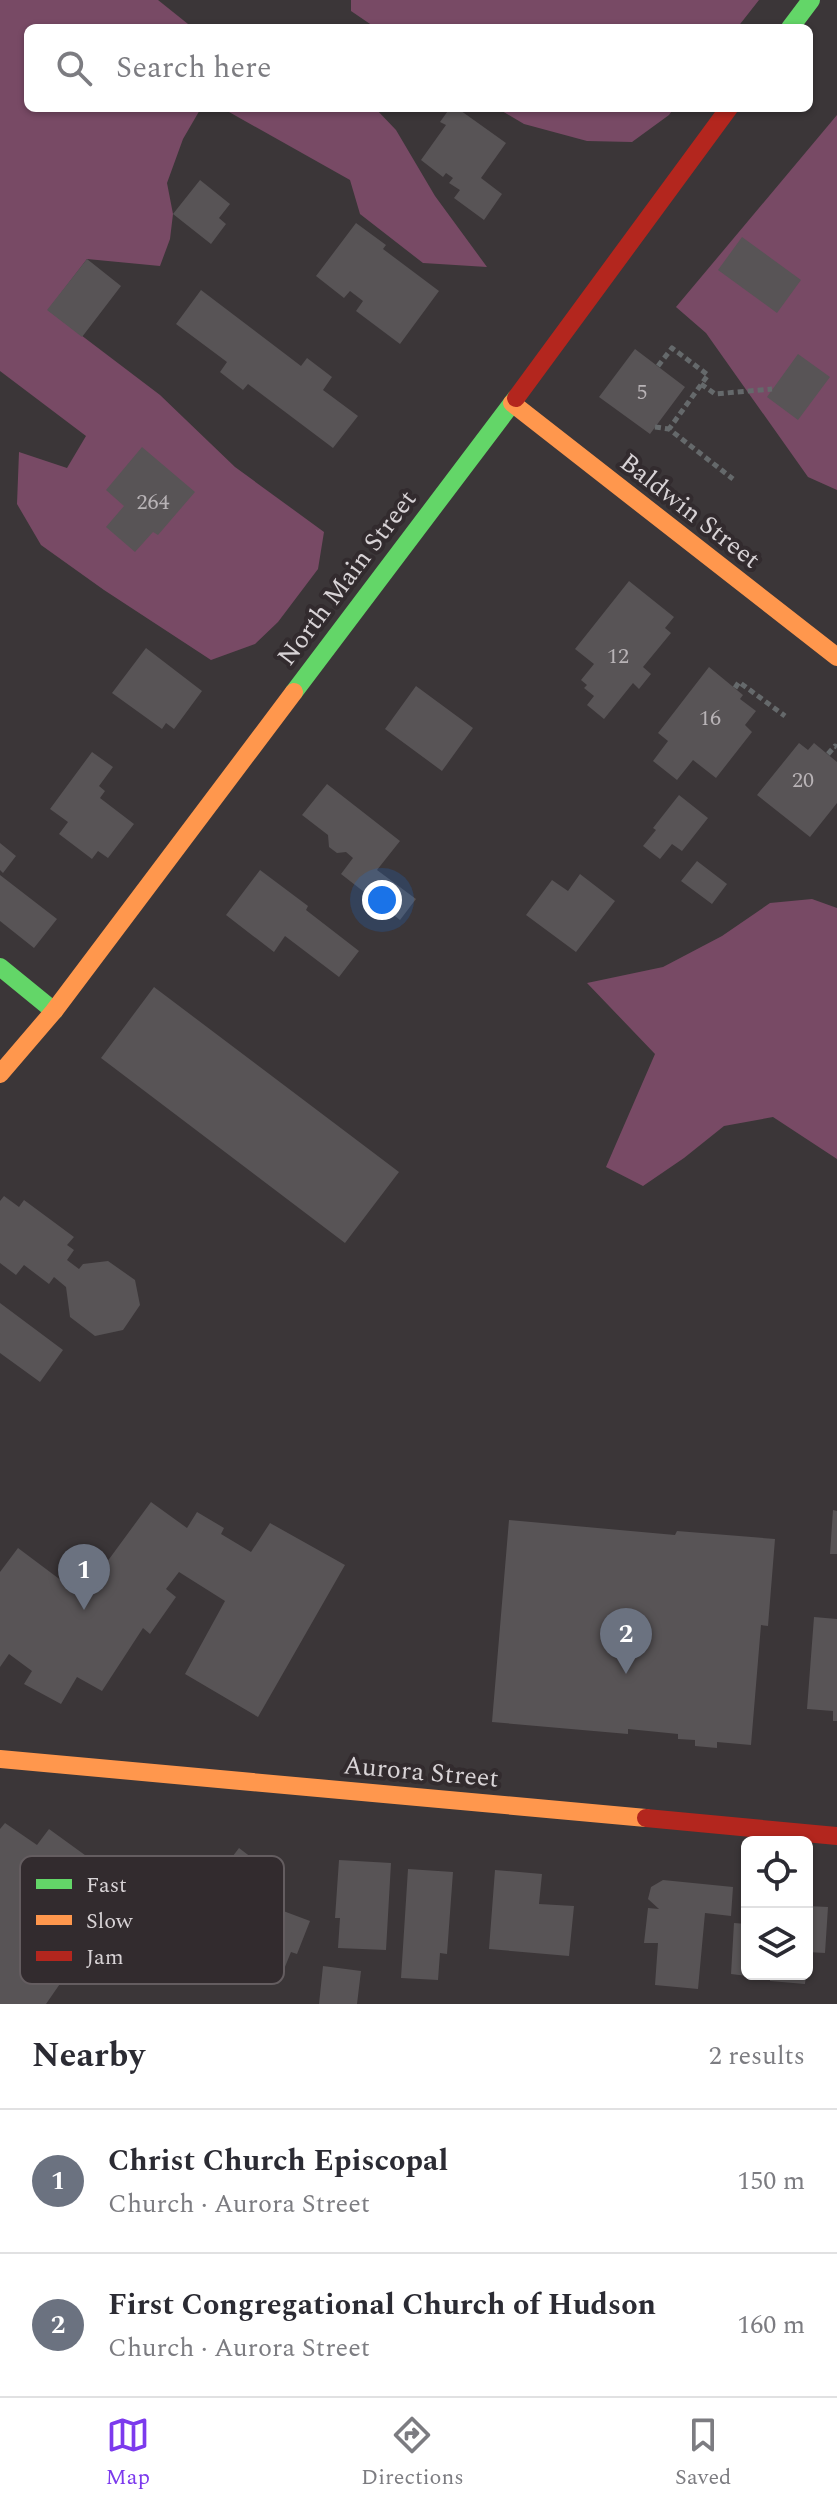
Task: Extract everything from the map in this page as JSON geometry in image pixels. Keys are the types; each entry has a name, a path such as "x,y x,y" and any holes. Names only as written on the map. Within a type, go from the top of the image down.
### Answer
{"street":[{"path":"793,24 811,0"},
{"name":"North Main Street","path":"0,1074 54,1011 512,403 726,112"},
{"name":"Baldwin Street","path":"512,403 837,657"},
{"path":"0,967 54,1011"},
{"name":"Aurora Street","path":"0,1759 837,1836"}],"path":[{"path":"658,366 672,348 708,375 669,429"},
{"path":"701,384 715,394 772,389"},
{"path":"655,427 669,429 733,479"},
{"path":"735,688 739,682 785,716"},
{"path":"828,754 837,747"}],"shaded area":[{"path":"0,0 158,0 188,24 24,24 24,112 199,112 183,139 167,183 173,214 170,239 160,266 87,259 48,310 160,395 235,467 324,532 318,569 278,622 255,644 211,660 41,545 17,504 19,452 67,468 86,436 0,371"},
{"path":"351,0 759,0 740,24 370,24 351,11"},
{"path":"229,112 379,112 396,130 435,196 487,267 423,263 360,214 350,180"},
{"path":"504,112 671,112 632,142 587,141 524,124"},
{"path":"837,115 837,490 808,477 706,333 676,307"},
{"path":"812,899 837,908 837,1159 773,1117 724,1126 643,1186 606,1167 655,1054 587,983 663,967 722,936 770,903"}],"building":[{"path":"447,112 463,112 506,143 481,178 502,194 484,220 454,198 460,190 449,183 453,178 446,173 443,177 421,160 446,125 440,122"},
{"path":"200,180 230,204 219,218 226,224 211,244 173,214"},
{"path":"356,223 386,245 383,249 439,291 400,344 356,311 363,301 350,291 344,298 316,276"},
{"path":"742,237 801,280 777,313 718,270"},
{"path":"87,259 121,286 82,337 47,310"},
{"path":"201,290 301,366 307,358 332,377 323,390 358,416 333,448 248,384 243,390 220,372 227,362 176,324"},
{"path":"635,349 685,387 650,434 599,397"},
{"path":"798,354 830,377 798,420 767,397"},
{"path":"142,447 195,492 158,535 153,532 135,552 106,527 124,506 106,490"},
{"path":"629,581 674,617 665,628 671,633 643,667 651,674 639,689 633,683 604,719 587,705 594,696 584,688 587,685 581,680 594,664 575,649"},
{"path":"146,648 202,691 174,729 166,723 162,729 112,693"},
{"path":"709,667 743,695 740,699 756,711 745,725 752,732 716,778 693,760 677,780 653,761 668,741 658,733"},
{"path":"416,686 473,728 442,771 385,729"},
{"path":"799,743 808,750 814,743 837,762 837,803 810,837 757,795"},
{"path":"92,752 113,767 99,786 105,791 100,798 134,824 108,858 98,851 92,859 59,834 68,822 50,809"},
{"path":"327,784 400,841 377,870 416,899 400,920 341,874 353,858 346,852 337,853 329,847 328,835 302,815"},
{"path":"679,795 708,818 682,851 672,844 660,859 643,846"},
{"path":"0,843 16,856 3,873 0,870"},
{"path":"697,861 727,884 712,904 681,881"},
{"path":"260,870 308,906 306,910 359,951 339,977 285,936 274,952 226,915"},
{"path":"580,874 615,901 576,952 526,915 552,880 568,891"},
{"path":"0,875 57,919 34,948 0,921"},
{"path":"154,987 399,1172 345,1243 101,1058"},
{"path":"4,1196 19,1207 24,1200 74,1237 67,1245 74,1250 67,1260 79,1269 83,1264 108,1261 135,1280 140,1305 123,1330 95,1336 70,1317 66,1287 54,1277 49,1284 24,1265 16,1275 0,1263 0,1201"},
{"path":"0,1303 63,1350 40,1382 0,1353"},
{"path":"151,1502 187,1528 197,1512 224,1528 221,1534 251,1552 270,1523 345,1565 258,1717 185,1674 225,1601 179,1572 166,1589 176,1597 150,1634 143,1628 102,1691 77,1677 61,1704 24,1684 32,1671 9,1654 0,1667 0,1572 18,1548 82,1596"},
{"path":"833,1510 837,1511 837,1554 830,1554"},
{"path":"509,1520 675,1535 677,1531 775,1539 768,1626 761,1625 751,1745 717,1742 717,1748 695,1746 695,1740 678,1739 678,1734 628,1729 628,1734 492,1722"},
{"path":"814,1617 837,1619 837,1721 833,1721 833,1711 807,1709"},
{"path":"5,1823 37,1845 49,1829 86,1856 20,1856 20,1984 60,1984 46,2004 0,2004 0,1829"},
{"path":"239,1848 250,1856 233,1856"},
{"path":"339,1860 391,1863 386,1950 338,1948 340,1918 335,1918"},
{"path":"408,1869 453,1872 447,1954 440,1953 438,1980 401,1978"},
{"path":"495,1870 542,1874 539,1904 574,1906 569,1956 489,1949"},
{"path":"663,1880 733,1887 731,1916 705,1913 698,1989 655,1985 658,1943 644,1943 648,1908 659,1909 648,1899 651,1887"},
{"path":"813,1906 828,1907 825,1953 813,1952"},
{"path":"284,1911 310,1921 297,1954 291,1952 284,1969"},
{"path":"734,1923 741,1924 741,1975 731,1974"},
{"path":"323,1966 361,1971 357,2004 319,2004"},
{"path":"770,1980 805,1980 805,1984"}],"traffic: fast":[{"path":"793,24 811,0"},
{"path":"294,692 516,398"},
{"path":"0,967 54,1011"}],"traffic: slow":[{"path":"512,403 837,657"},
{"path":"0,1074 54,1011 294,692"},
{"path":"0,1759 646,1818"}],"traffic: jam":[{"path":"516,398 726,112"},
{"path":"646,1818 837,1836"}],"place":[{"name":"Christ Church Episcopal","path":"84,1610"},
{"name":"First Congregational Church of Hudson","path":"626,1674"}]}
